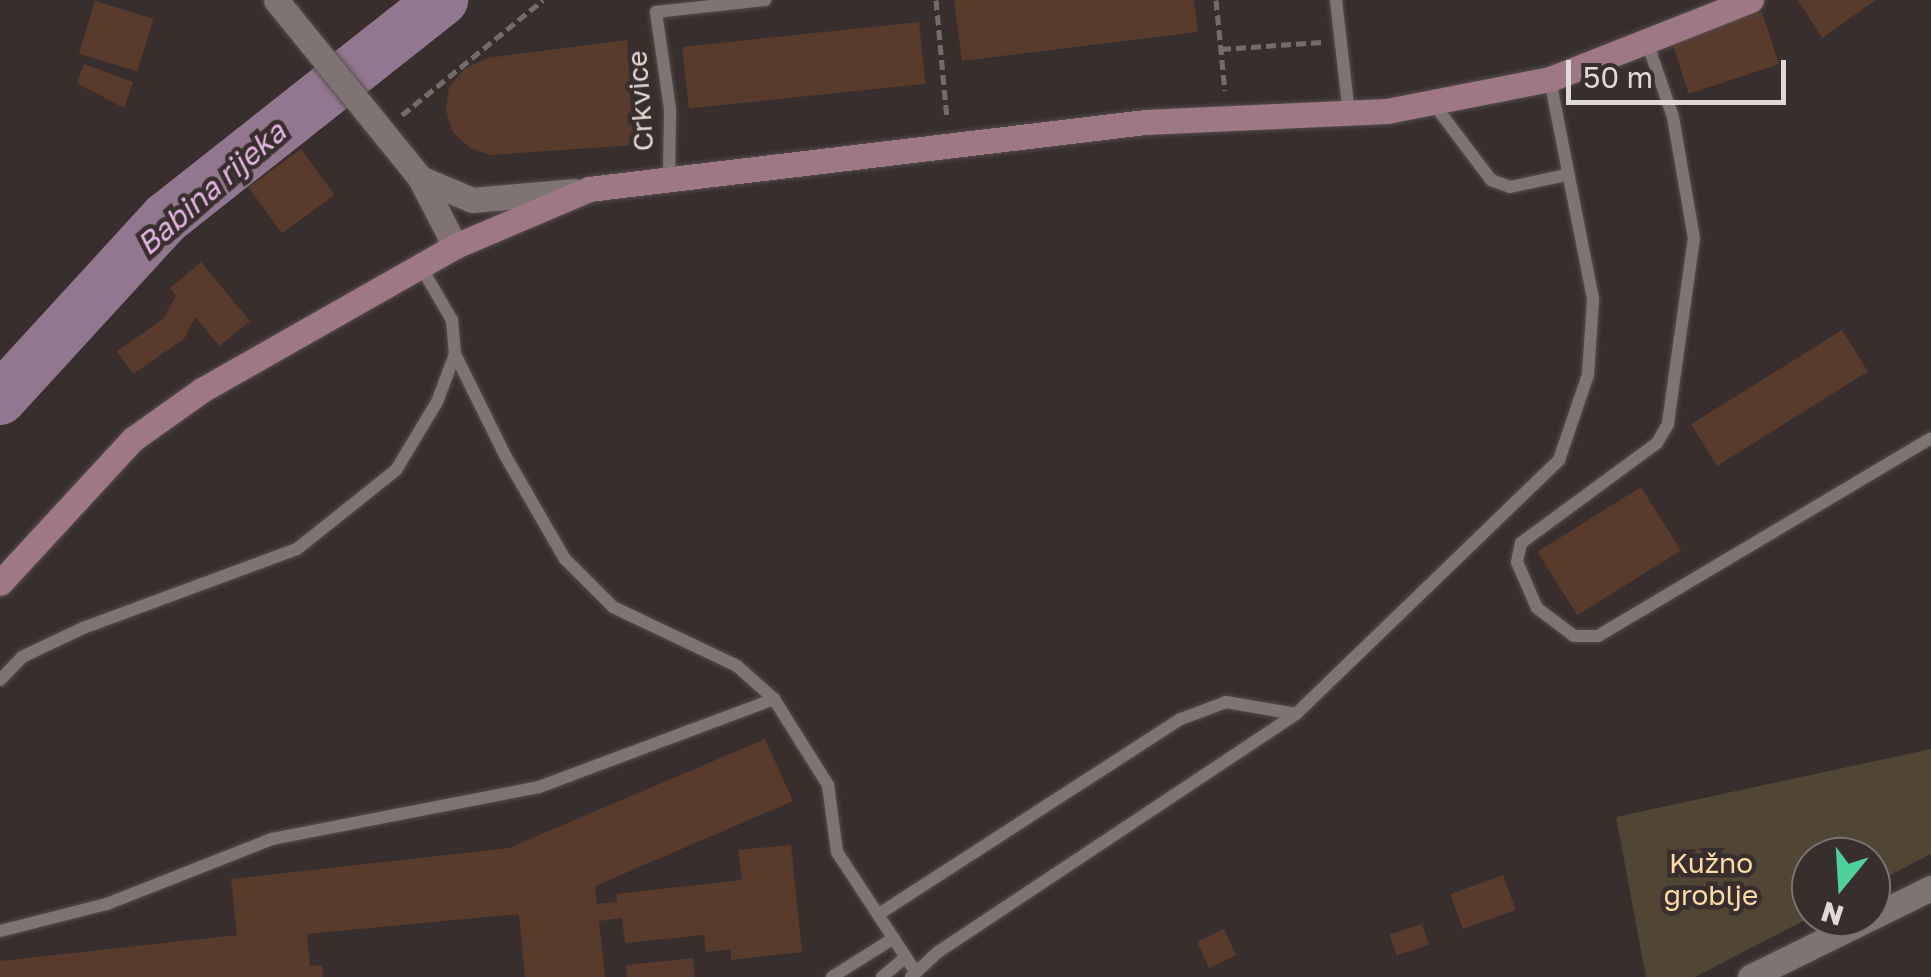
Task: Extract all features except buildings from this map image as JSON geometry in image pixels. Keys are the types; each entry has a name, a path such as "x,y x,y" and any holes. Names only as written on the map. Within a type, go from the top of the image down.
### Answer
{"main road":[{"path":"0,582 133,440 202,390 455,246 590,189 670,176 1145,122 1349,116 1433,103 1550,80 1751,0"}],"street":[{"path":"278,5 420,178 455,246"},
{"path":"420,178 472,200 590,189"},
{"path":"1750,977 1931,888"}],"lane":[{"name":"Crkvice","path":"670,176 670,109 656,6 765,0"},
{"path":"1336,0 1349,116"},
{"path":"1647,42 1681,152 1694,238 1668,424 1657,444 1521,543 1517,562 1537,608 1574,636 1598,636 1931,438"},
{"path":"420,267 452,320 455,354 566,559 613,607 737,666 774,699 828,785 838,852 914,974 1296,714 1559,460 1588,375 1593,300 1550,80"},
{"path":"1433,103 1490,180 1510,187 1566,176"},
{"path":"0,680 22,657 83,628 297,549 396,470 442,391 455,354"},
{"path":"0,931 108,904 272,838 540,787 774,699"},
{"path":"879,914 1181,719 1226,702 1296,714"},
{"path":"832,977 894,938"},
{"path":"882,977 906,957"}],"path":[{"path":"401,116 543,0"},
{"path":"936,0 949,147"},
{"path":"1216,0 1228,119"},
{"path":"1221,49 1340,41"}],"green space":[{"name":"Kužno groblje","path":"1931,749 1931,854 1891,875 1891,837 1791,837 1791,927 1695,977 1646,977 1616,817"}],"waterway":[{"name":"Babina rijeka","path":"0,399 166,218 442,0"}]}
